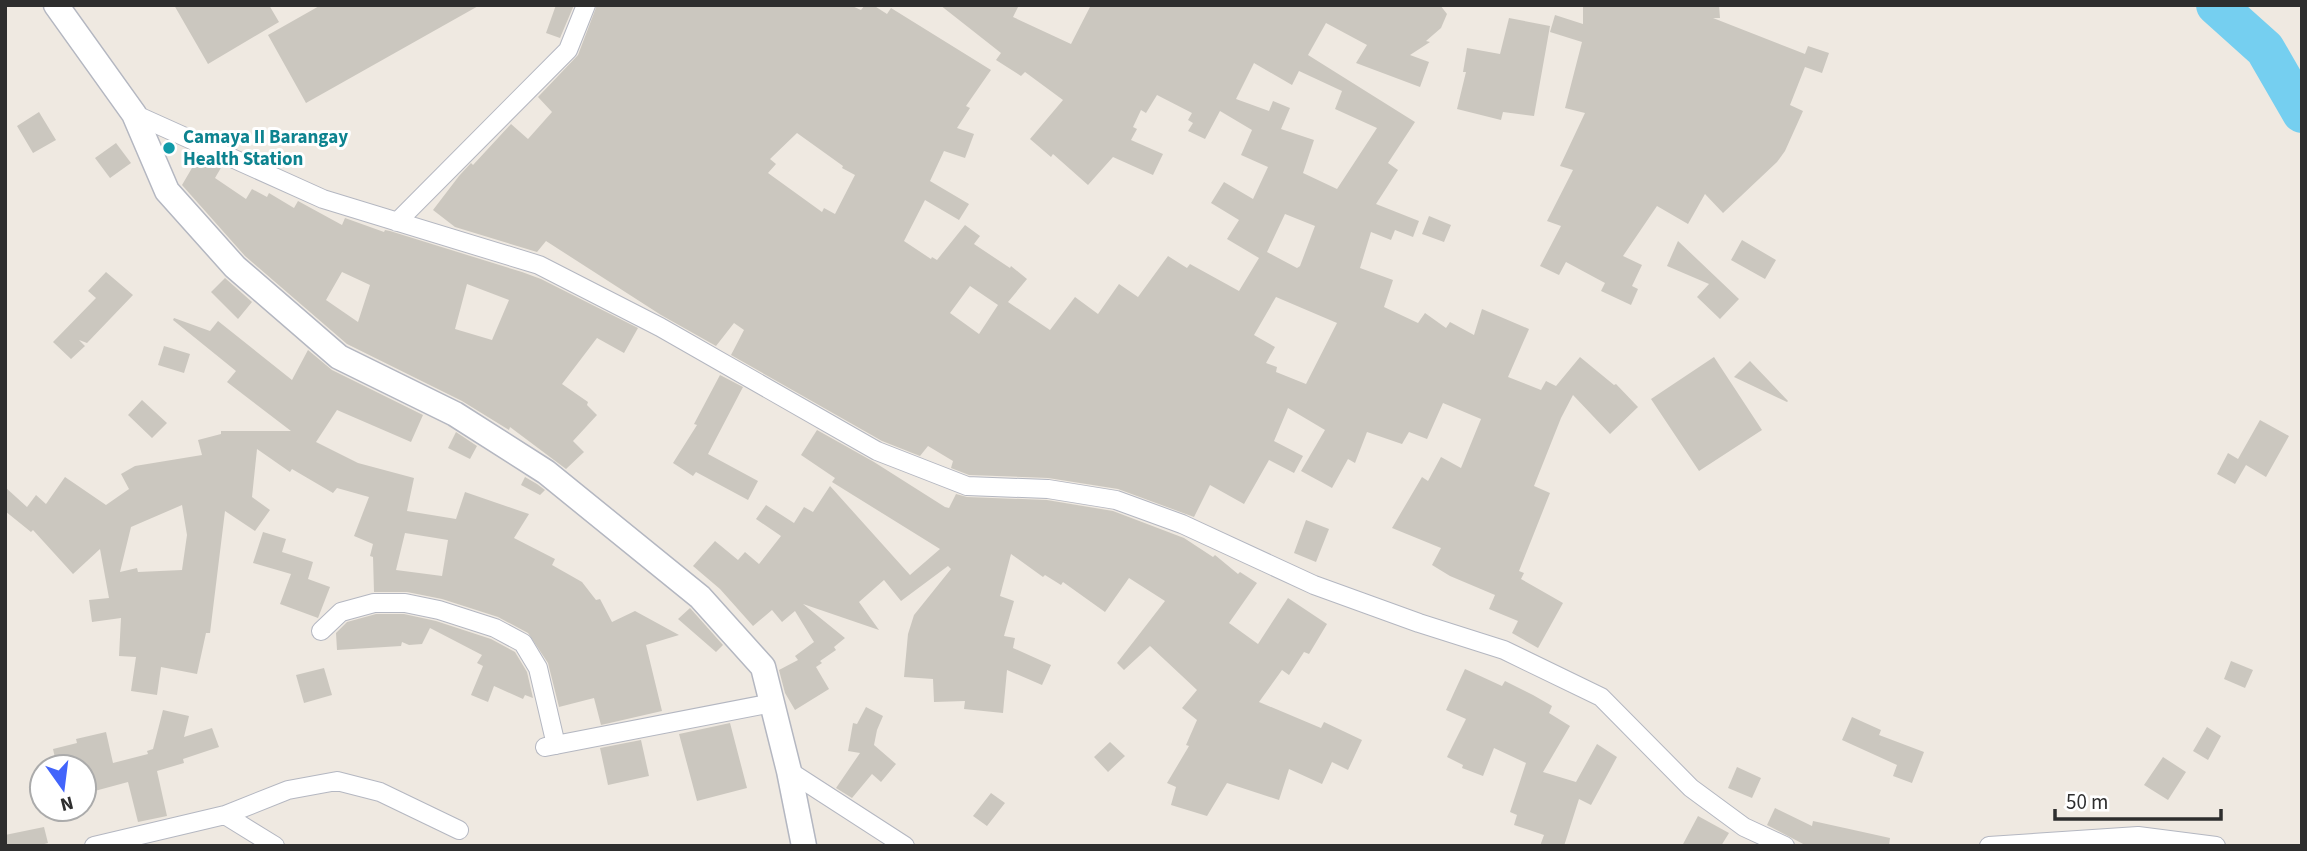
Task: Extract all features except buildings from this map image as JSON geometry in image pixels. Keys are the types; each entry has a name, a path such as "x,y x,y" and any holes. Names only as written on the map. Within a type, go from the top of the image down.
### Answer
{"street":[{"path":"56,5 134,114 167,191 235,267 339,357 455,414 546,472 700,597 763,667 789,771 804,846"},
{"path":"397,222 568,50 586,5"},
{"path":"134,114 323,199 539,265 660,327 877,451 967,486 1048,489 1116,500 1182,524 1314,585 1504,650 1601,697 1690,788 1744,827 1785,846"},
{"path":"321,631 341,612 374,603 417,605 495,628 523,643 538,668 551,746 772,703"},
{"path":"789,771 905,846"},
{"path":"94,846 129,842 225,815 288,790 337,781 380,792 459,830"},
{"path":"225,815 275,846"},
{"path":"1989,846 2138,835 2216,846"}],"waterway":[{"path":"2216,5 2265,49 2302,113"}],"place":[{"name":"Camaya II Barangay Health Station","path":"169,148"}]}
